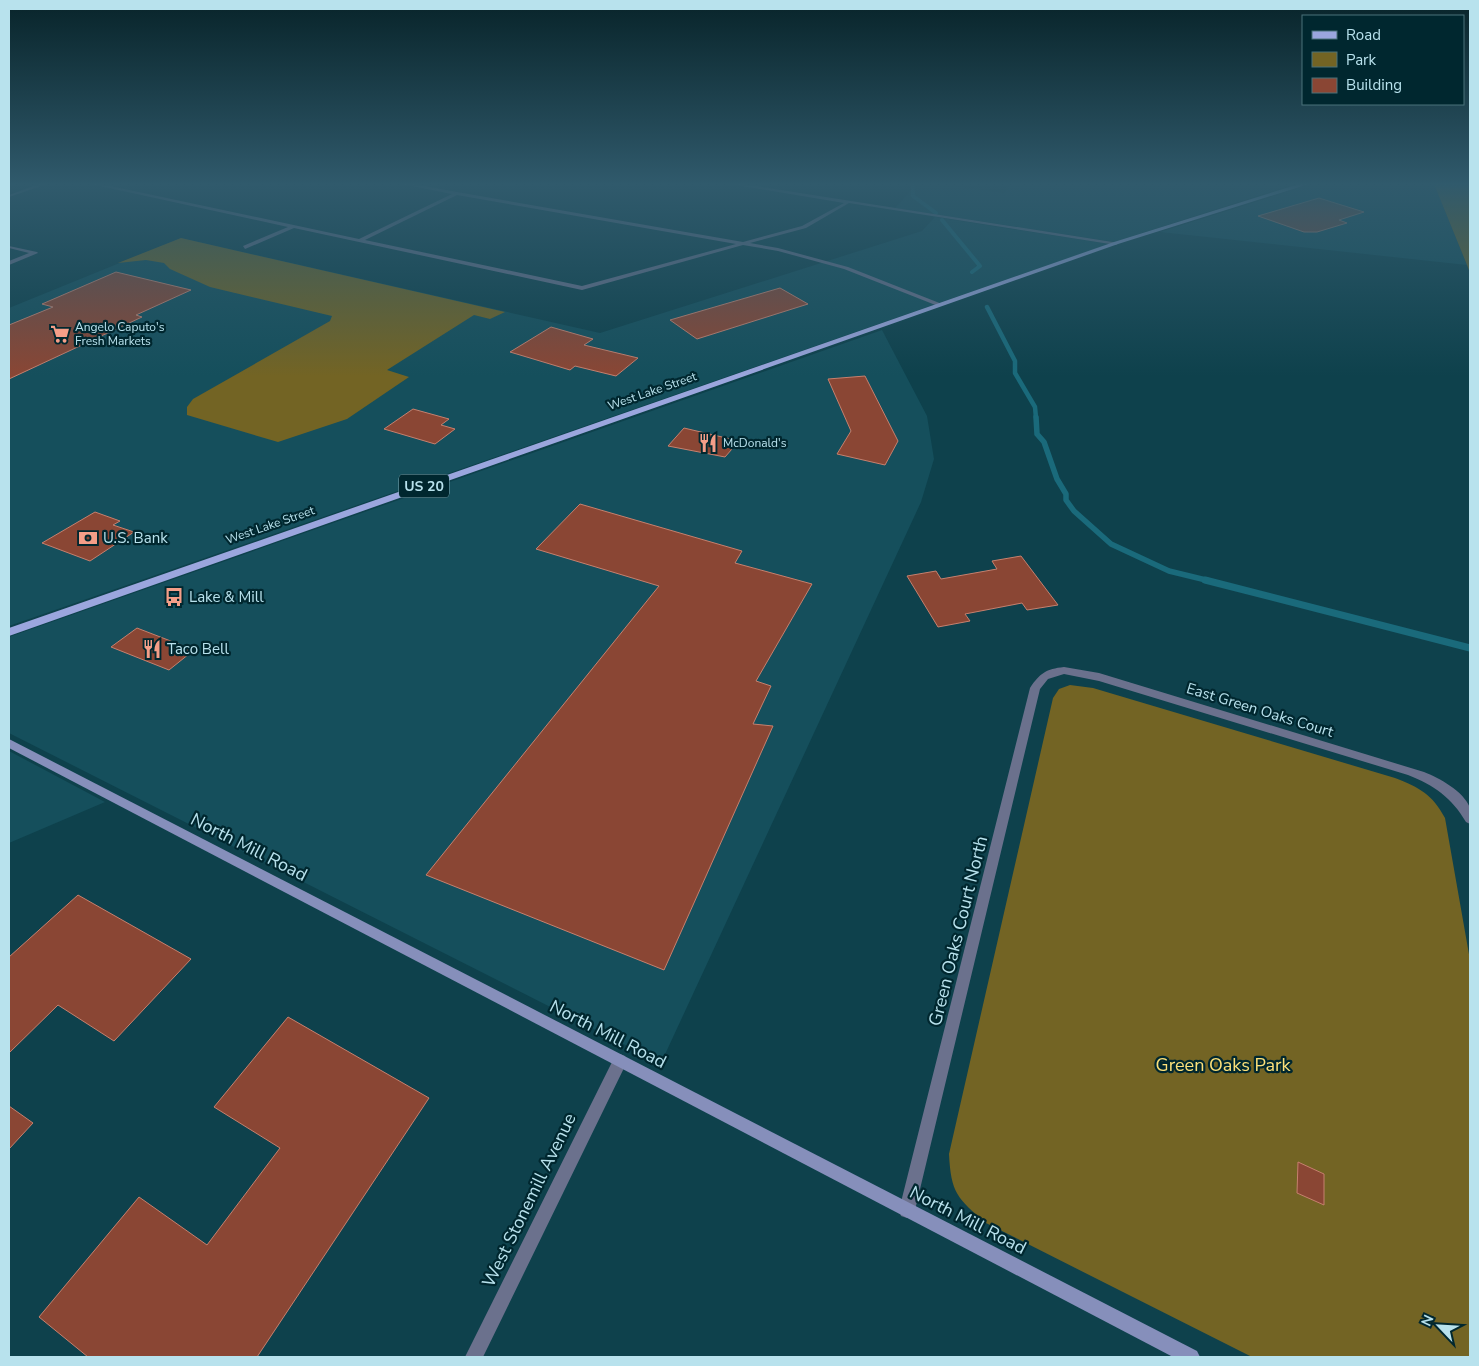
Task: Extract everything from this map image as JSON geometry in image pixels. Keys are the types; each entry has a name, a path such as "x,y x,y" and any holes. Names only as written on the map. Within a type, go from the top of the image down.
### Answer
{"main road":[{"name":"West Lake Street","path":"9,632 1103,248"}],"street":[{"path":"9,263 35,253 12,248"},
{"path":"391,248 582,288 733,248"},
{"path":"762,248 846,268 940,305"},
{"name":"East Green Oaks Court","path":"1058,672 1075,672 1099,677 1410,771 1450,790 1463,804 1470,819"},
{"name":"Green Oaks Court North","path":"907,1210 1035,688 1044,676 1058,672"},
{"name":"North Mill Road","path":"9,743 1190,1357"},
{"name":"West Stonemill Avenue","path":"474,1357 620,1061"}],"shaded area":[{"path":"157,248 224,248 600,333 869,248 1098,248 9,626 9,308"},
{"path":"1306,248 1460,248 1467,265"},
{"path":"882,330 927,416 934,459 921,502 661,1063 9,733 9,637"},
{"path":"9,751 105,802 9,843"}],"green space":[{"path":"156,248 224,248 505,312 490,319 474,315 387,370 409,377 347,419 278,442 187,415 187,407 193,399 330,321 332,316 210,287 170,269 164,263 146,260 118,263"},
{"path":"1460,248 1470,248 1470,273"},
{"name":"Green Oaks Park","path":"1070,685 1093,688 1395,778 1412,785 1430,797 1445,818 1470,960 1470,1357 1252,1357 986,1223 957,1194 952,1178 949,1154 1053,698 1059,689"}],"building":[{"path":"116,272 191,290 136,315 142,317 9,379 9,325 53,307 42,304"},
{"path":"780,288 808,304 697,339 670,320"},
{"path":"551,327 593,339 584,345 638,358 616,376 575,366 570,370 510,352"},
{"path":"865,376 898,441 885,465 837,454 851,431 828,379"},
{"path":"413,409 449,419 441,425 455,429 435,444 384,429"},
{"name":"McDonald's","path":"684,428 739,441 725,457 668,446"},
{"path":"580,504 742,551 735,563 812,584 756,681 771,686 753,724 773,726 664,970 426,875 659,586 536,549"},
{"name":"U.S. Bank","path":"95,512 120,521 113,525 134,532 90,561 42,543"},
{"path":"1021,556 1058,605 1027,610 1022,603 965,614 970,621 938,627 907,576 936,571 941,579 997,569 992,561"},
{"name":"Taco Bell","path":"137,628 194,650 169,670 111,647"},
{"path":"78,895 191,959 114,1041 58,1005 9,1053 9,957"},
{"path":"288,1017 429,1098 257,1357 88,1357 39,1317 139,1197 207,1245 280,1148 214,1107"},
{"path":"9,1106 33,1123 9,1149"},
{"path":"1298,1162 1324,1174 1324,1205 1297,1193"}],"waterway":[{"path":"965,248 980,266 972,272"},
{"path":"987,307 1015,361 1015,373 1035,407 1036,418"},
{"path":"1036,417 1037,434 1044,442 1057,479 1066,494 1066,500 1074,511 1111,544 1169,571 1210,581"},
{"path":"1205,580 1470,648"}],"place":[{"name":"Angelo Caputo's Fresh Markets","path":"60,334"},
{"name":"McDonald's","path":"708,443"},
{"name":"U.S. Bank","path":"88,538"},
{"name":"Lake & Mill","path":"174,597"},
{"name":"Taco Bell","path":"152,649"}]}
